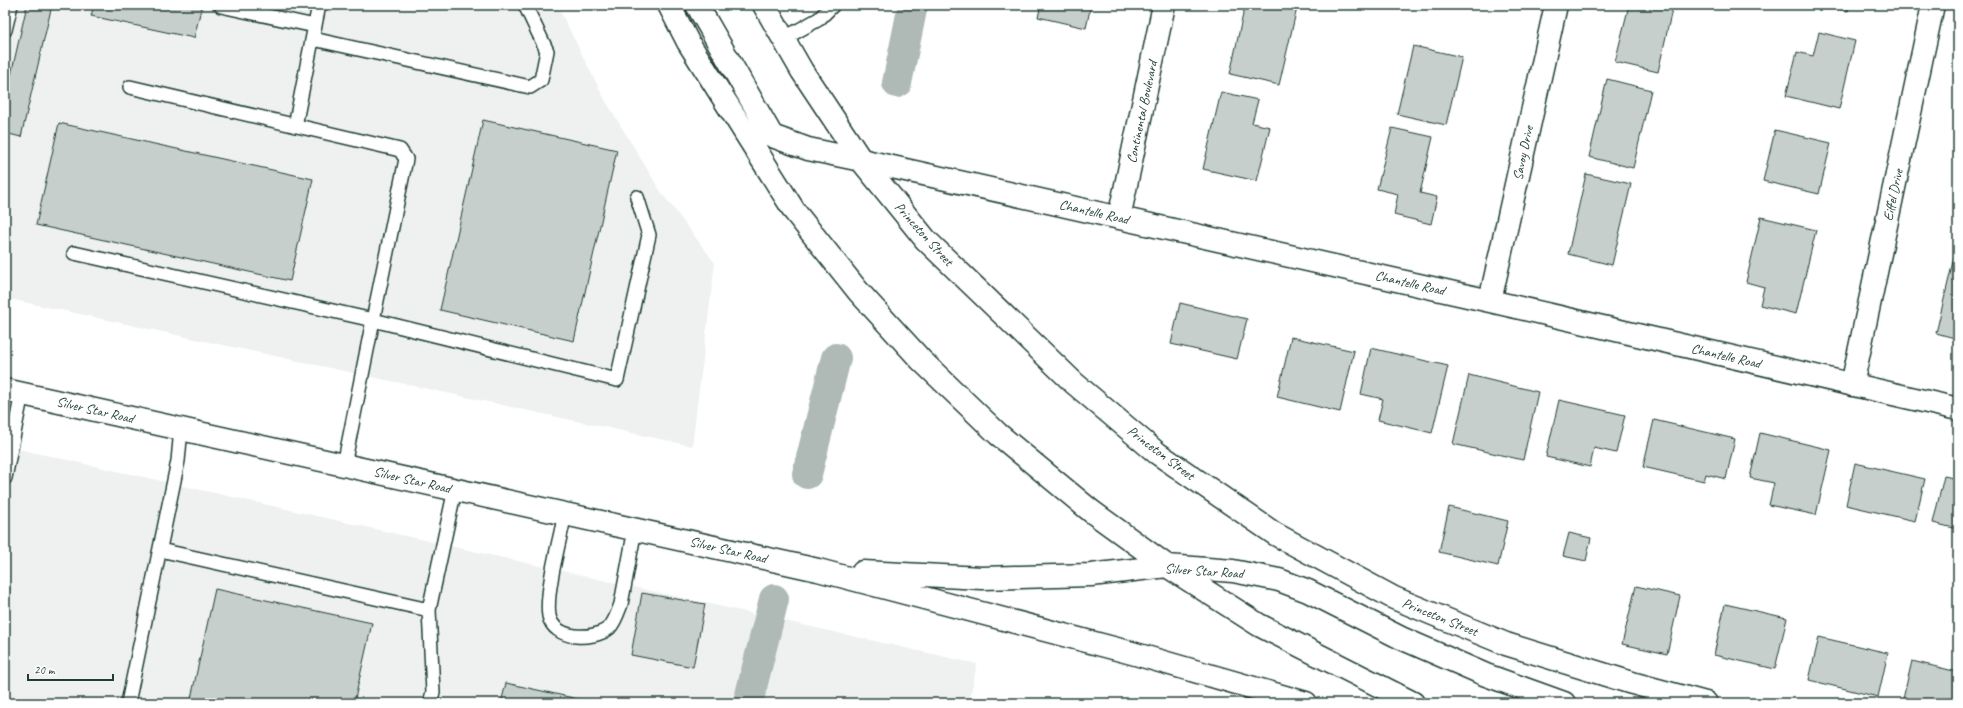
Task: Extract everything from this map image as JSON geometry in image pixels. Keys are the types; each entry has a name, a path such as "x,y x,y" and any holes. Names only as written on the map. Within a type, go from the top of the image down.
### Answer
{"main road":[{"path":"669,5 688,42 795,212 858,291 921,360 998,434 1091,511 1167,566 1259,625 1413,703"},
{"name":"Chantelle Road","path":"697,5 772,136 808,149 1490,301 1958,409"},
{"name":"Princeton Street","path":"764,5 802,71 862,160 926,240 1074,383 1157,453 1276,534 1394,598 1506,644 1632,683 1706,703"},
{"name":"Continental Boulevard","path":"1119,218 1164,5"},
{"name":"Savoy Drive","path":"1490,301 1556,5"},
{"name":"Eiffel Drive","path":"1852,385 1933,5"},
{"name":"Silver Star Road","path":"13,392 818,570 1132,653 1306,703"},
{"name":"Silver Star Road","path":"818,570 982,578 1091,575 1167,566 1233,571 1279,580 1308,591 1401,638 1486,675 1564,703"}],"lane":[{"path":"5,30 10,5"},
{"path":"295,126 320,5"},
{"path":"313,39 530,87 541,80 547,52 525,5"},
{"path":"783,39 819,19 833,5"},
{"path":"221,6 315,26"},
{"path":"130,87 400,150 406,160 344,465"},
{"path":"74,253 373,320 617,380 649,236 637,197"},
{"path":"5,478 13,392"},
{"path":"128,703 178,461 181,429"},
{"path":"430,703 433,692 429,610 455,489"},
{"path":"565,514 549,598 549,616 552,624 565,634 586,637 601,633 610,627 617,616 621,604 635,529"},
{"path":"160,550 429,610"}],"shaded area":[{"path":"5,5 557,5 604,98 661,192 715,263 692,446 5,298"},
{"path":"5,446 977,664 969,703 5,703"}],"building":[{"path":"27,5 52,5 21,137 5,133 5,101"},
{"path":"94,5 202,5 194,38 91,16"},
{"path":"1041,5 1091,5 1086,28 1038,17"},
{"path":"1245,5 1285,5 1297,8 1279,85 1230,74"},
{"path":"1629,5 1673,5 1658,72 1615,62"},
{"path":"1822,5 1850,5 1848,11"},
{"path":"1819,32 1855,41 1839,109 1786,96 1797,52 1813,56"},
{"path":"1413,46 1462,57 1446,125 1397,114"},
{"path":"1607,79 1651,90 1633,168 1589,157"},
{"path":"1221,92 1258,100 1252,123 1270,127 1257,181 1203,169"},
{"path":"483,120 617,150 574,341 440,310"},
{"path":"59,123 313,179 290,281 36,225"},
{"path":"1392,128 1433,137 1420,193 1437,197 1431,224 1394,215 1398,194 1377,189"},
{"path":"1775,130 1831,143 1819,194 1763,181"},
{"path":"1586,174 1631,184 1612,265 1568,254"},
{"path":"1761,217 1816,230 1796,314 1760,305 1764,287 1746,282"},
{"path":"1954,257 1958,258 1958,339 1936,333"},
{"path":"1180,303 1247,319 1237,359 1171,344"},
{"path":"1291,337 1354,351 1340,412 1277,397"},
{"path":"1371,348 1448,366 1432,433 1378,420 1383,399 1361,394"},
{"path":"1469,375 1538,392 1523,460 1453,444"},
{"path":"1559,400 1625,415 1616,453 1594,448 1590,467 1546,457"},
{"path":"1654,420 1735,439 1726,479 1706,474 1704,481 1643,467"},
{"path":"1760,433 1831,450 1816,515 1769,505 1774,483 1750,478"},
{"path":"1855,463 1925,479 1915,521 1846,505"},
{"path":"1944,476 1958,479 1958,529 1933,523"},
{"path":"1449,507 1508,521 1498,566 1439,552"},
{"path":"1569,533 1591,538 1586,561 1563,556"},
{"path":"1636,586 1680,596 1667,654 1622,644"},
{"path":"5,587 10,588 5,609"},
{"path":"215,589 372,623 354,703 190,703"},
{"path":"642,593 705,604 693,667 631,655"},
{"path":"1725,604 1787,618 1775,669 1714,655"},
{"path":"1819,637 1888,653 1878,697 1809,680"},
{"path":"1912,661 1958,672 1958,703 1902,703"},
{"path":"506,683 596,703 501,703"}],"waterway":[{"path":"897,83 913,5"},
{"path":"807,474 836,358"},
{"path":"748,703 774,599"}]}
